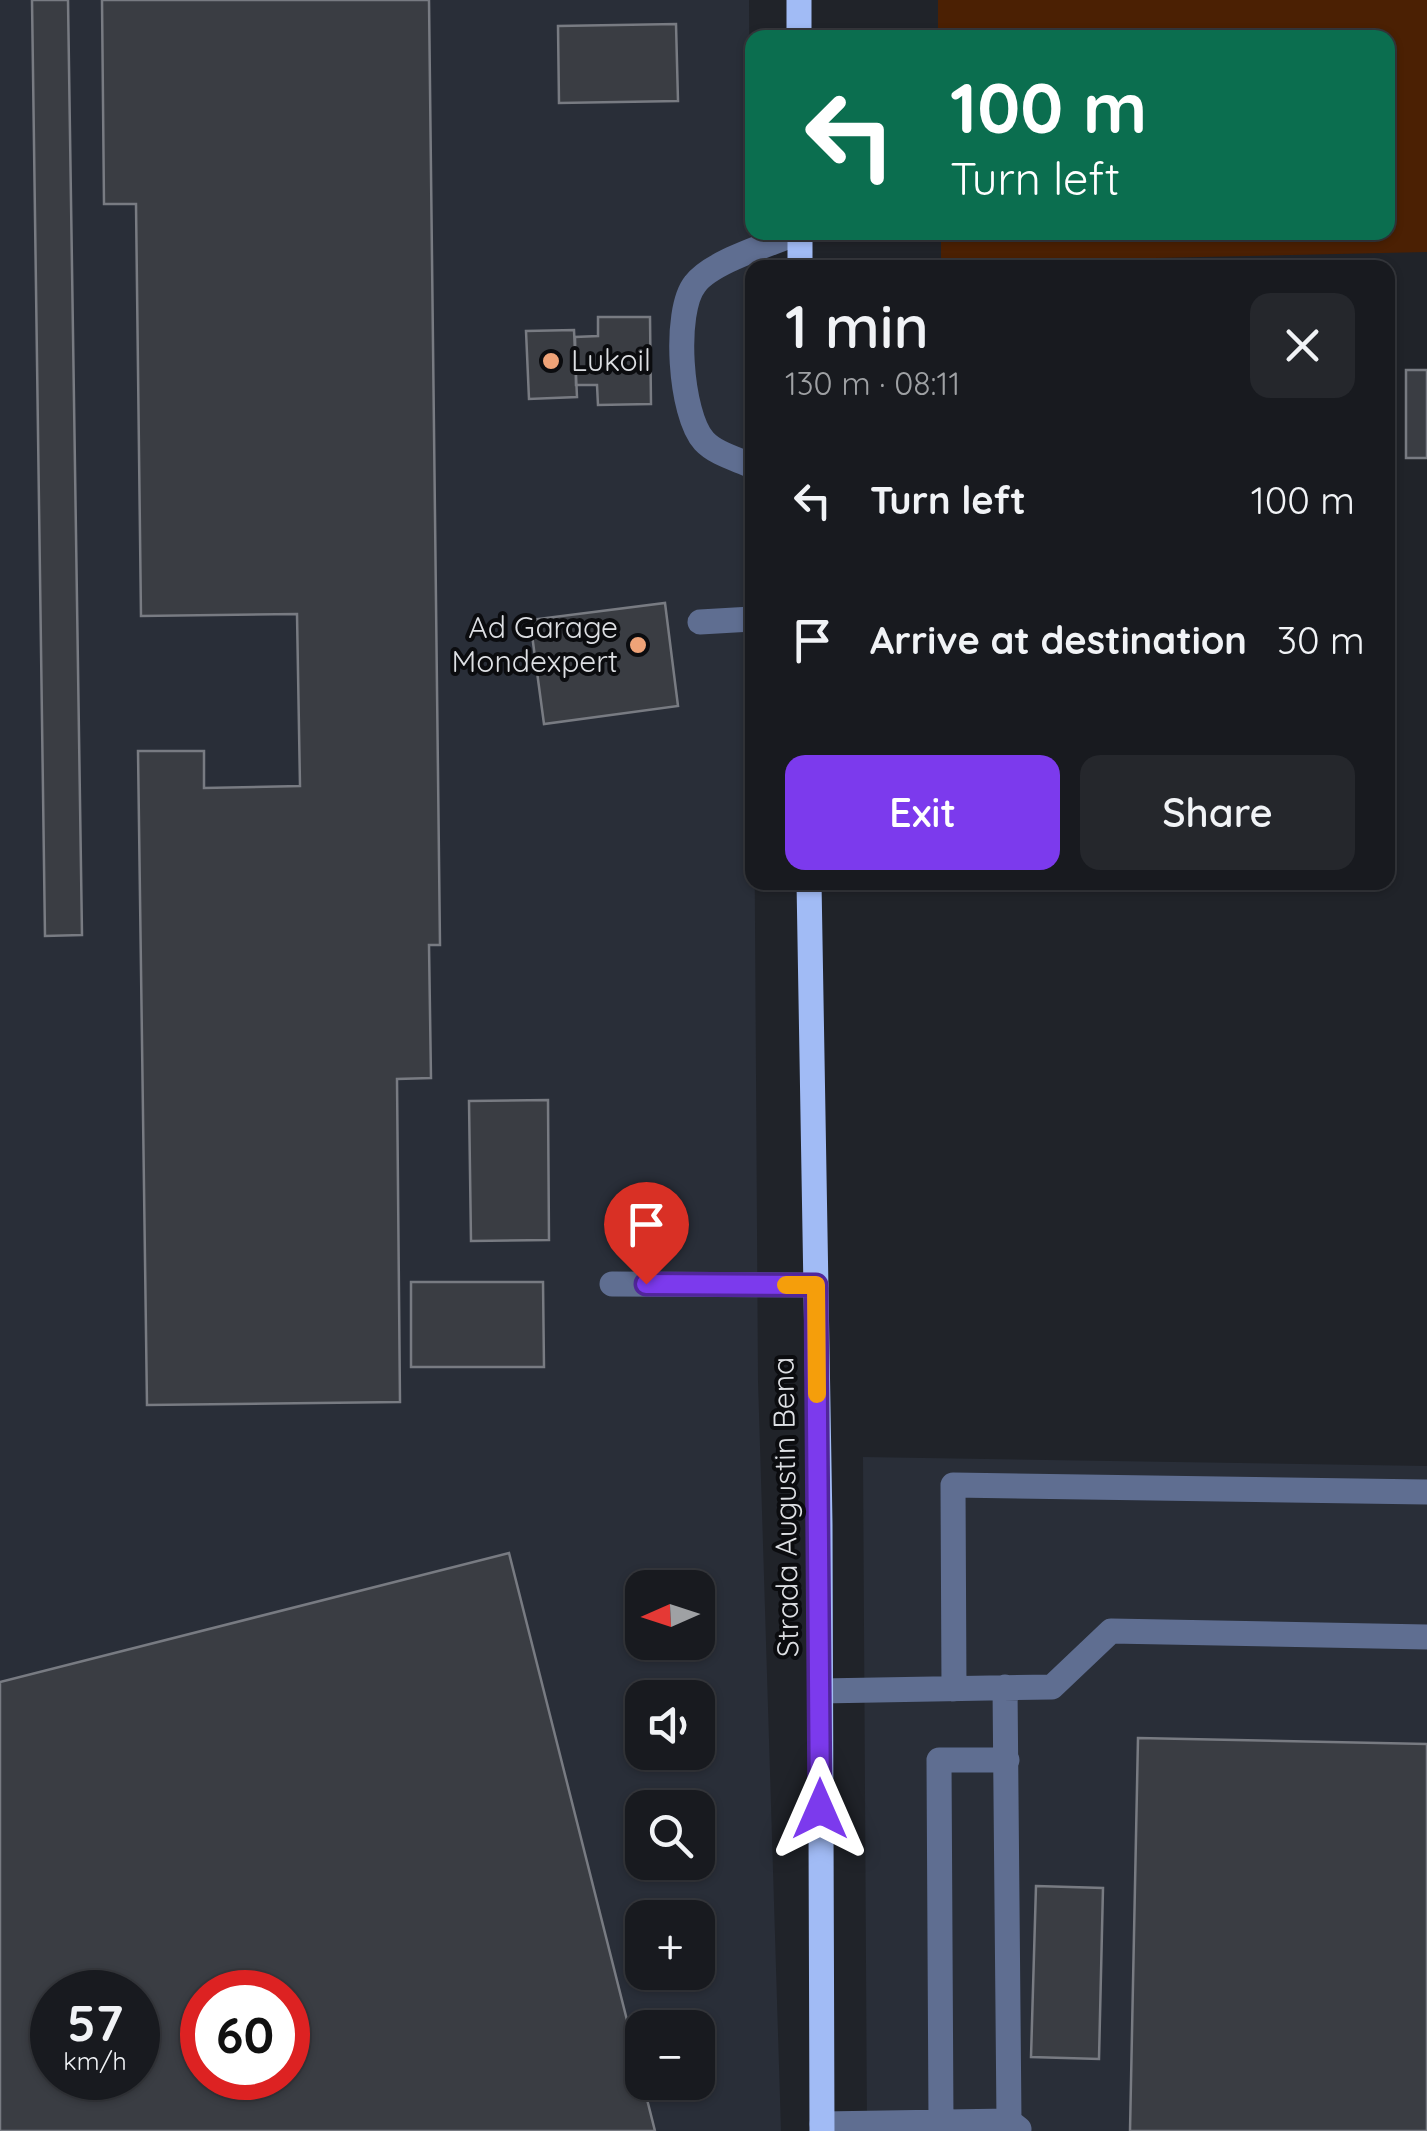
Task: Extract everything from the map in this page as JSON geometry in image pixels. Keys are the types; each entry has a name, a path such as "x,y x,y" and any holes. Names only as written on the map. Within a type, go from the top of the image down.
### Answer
{"main road":[{"path":"798,0 799,30"},
{"name":"Strada Augustin Bena","path":"809,890 822,2128"}],"lane":[{"path":"745,462 705,442 693,424 687,406 683,325 686,298 696,280 714,268 780,240"},
{"path":"700,622 745,619"},
{"path":"612,1284 816,1285"},
{"path":"954,1688 953,1484 1427,1492"},
{"path":"820,1691 1052,1687 1111,1631 1427,1637"},
{"path":"822,2128 942,2122 1015,2126 1006,1687"},
{"path":"942,2122 939,1760 1007,1760"}],"shaded area":[{"path":"0,0 749,0 749,30 745,30 745,240 751,240 751,260 745,260 745,890 755,890 758,1381 781,2131 0,2131"},
{"path":"938,0 1427,0 1427,252 941,260 941,240 1395,240 1395,30 938,30"},
{"path":"863,1457 1427,1466 1427,2131 867,2131"}],"building":[{"path":"32,0 68,0 82,935 45,936"},
{"path":"102,0 429,0 440,945 429,945 431,1078 397,1079 400,1402 147,1405 138,751 204,751 204,788 300,786 297,614 141,616 136,204 104,204"},
{"path":"676,24 678,101 559,103 558,26"},
{"path":"598,317 650,317 651,404 598,405 597,385 576,385 575,337 598,336"},
{"name":"Lukoil","path":"574,330 577,397 529,399 526,331"},
{"path":"1406,370 1427,370 1427,458 1406,458"},
{"path":"665,603 678,706 544,724 530,620"},
{"path":"548,1100 549,1240 471,1241 469,1101"},
{"path":"411,1282 543,1282 544,1367 411,1367"},
{"path":"509,1553 625,2012 625,2100 647,2100 655,2131 0,2131 0,1682"},
{"path":"1138,1738 1427,1744 1427,2131 1130,2131"},
{"path":"1036,1886 1103,1888 1099,2059 1031,2057"}],"slow traffic":[{"path":"786,1285 816,1285 817,1394"}],"place":[{"name":"Lukoil","path":"551,361"},
{"name":"Ad Garage Mondexpert","path":"638,645"}],"route":[{"path":"646,1284 816,1285 820,1809"}]}
